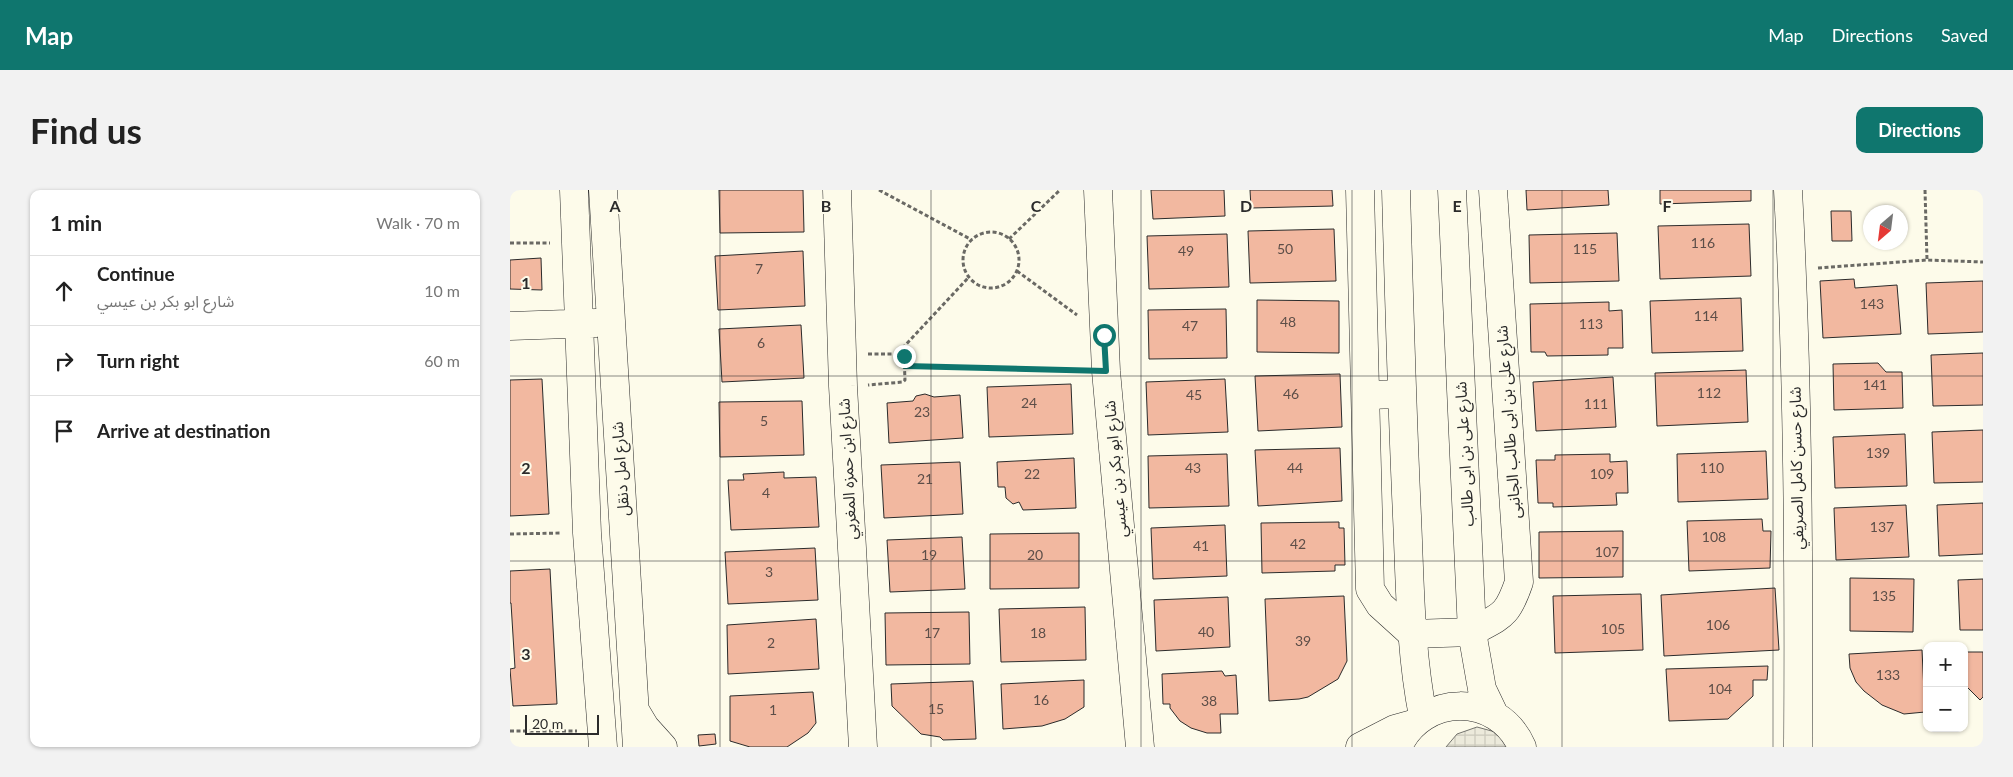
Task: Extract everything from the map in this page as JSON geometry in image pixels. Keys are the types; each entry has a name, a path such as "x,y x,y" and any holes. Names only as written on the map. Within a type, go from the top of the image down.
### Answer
{"street":[{"path":"574,190 588,533 603,739"},
{"name":"شارع امل دنقل","path":"603,190 637,747"},
{"name":"شارع ابن حمزه المغربي","path":"837,190 843,386 863,747"},
{"name":"شارع ابو بكر بن عيسي","path":"1098,190 1106,371 1140,747"},
{"path":"1360,190 1370,589 1380,605 1412,634 1472,632"},
{"path":"1396,190 1402,394 1412,634 1418,720 1398,747"},
{"name":"شارع على بن ابى طالب","path":"1452,190 1472,632 1482,688 1494,714"},
{"name":"شارع على بن ابى طالب الجانبى","path":"1472,632 1504,614 1512,602 1519,582 1493,190"},
{"name":"شارع حسن كامل الصريفي","path":"1788,190 1792,270 1799,588 1798,747"},
{"path":"510,326 610,323"},
{"path":"1366,395 1402,394"},
{"path":"1360,747 1446,706 1471,706 1494,714 1508,725 1522,747"},
{"path":"636,712 645,727 663,747"}],"path":[{"path":"879,190 972,240"},
{"path":"1009,239 1060,190"},
{"path":"1925,190 1927,260"},
{"path":"986,233 1002,234 1009,239 1014,244 1019,257 1017,271 1007,284 991,288 975,283 965,270 964,254 972,240 986,233"},
{"path":"510,243 576,243"},
{"path":"1792,270 1927,260 1983,262"},
{"path":"1017,271 1104,335"},
{"path":"898,353 969,277"},
{"path":"842,354 898,353 904,356 906,380 902,382 843,386"},
{"path":"905,366 1106,371"},
{"path":"510,534 588,533"},
{"path":"510,731 603,739"}],"shaded area":[{"path":"1477,727 1499,733 1513,747 1446,747 1457,734"}],"building":[{"path":"719,190 803,190 804,232 720,233"},
{"path":"1151,190 1224,190 1225,216 1153,219"},
{"path":"1250,190 1332,190 1333,206 1251,208"},
{"path":"1526,190 1608,190 1609,205 1527,210"},
{"path":"1660,190 1751,190 1751,201 1660,204"},
{"path":"1831,211 1851,211 1852,241 1832,241"},
{"path":"1749,224 1751,276 1660,279 1658,226"},
{"path":"1334,229 1336,281 1250,283 1248,231"},
{"path":"1617,233 1619,281 1530,283 1529,235"},
{"path":"1227,234 1229,287 1149,289 1147,236"},
{"path":"803,251 805,306 718,310 715,256"},
{"path":"541,258 542,290 510,289 510,260"},
{"path":"1854,279 1855,288 1897,285 1901,334 1823,338 1820,281"},
{"path":"1983,281 1983,332 1928,334 1926,283"},
{"path":"1741,298 1743,351 1652,353 1650,301"},
{"path":"1257,300 1339,301 1339,353 1257,352"},
{"path":"1609,302 1609,311 1622,310 1623,348 1608,348 1608,355 1547,356 1545,352 1531,352 1530,304"},
{"path":"1226,309 1227,358 1149,359 1148,310"},
{"path":"801,325 804,378 722,382 719,329"},
{"path":"1983,353 1983,405 1933,406 1931,355"},
{"path":"1878,363 1886,372 1902,372 1903,408 1834,410 1833,364"},
{"path":"1746,370 1748,422 1657,426 1655,373"},
{"path":"1340,374 1342,427 1258,431 1255,376"},
{"path":"1613,377 1616,427 1536,431 1533,382"},
{"path":"542,379 549,514 510,516 510,380"},
{"path":"1225,379 1228,432 1148,435 1146,382"},
{"path":"1071,384 1073,434 989,437 987,387"},
{"path":"925,394 934,397 960,395 963,438 889,443 887,403 913,401 916,396"},
{"path":"802,401 804,455 720,457 719,402"},
{"path":"1983,430 1983,482 1934,483 1932,432"},
{"path":"1905,434 1907,486 1835,488 1833,437"},
{"path":"1340,448 1342,501 1258,506 1255,450"},
{"path":"1766,451 1768,499 1678,502 1677,454"},
{"path":"1227,454 1229,506 1149,508 1148,456"},
{"path":"1610,454 1610,462 1627,461 1628,493 1616,493 1617,505 1553,507 1553,503 1538,503 1536,460 1555,460 1555,455"},
{"path":"1074,458 1076,508 1023,510 1019,502 1013,504 1006,498 1005,487 998,487 997,462"},
{"path":"960,462 963,514 884,518 881,465"},
{"path":"784,472 784,478 816,477 819,527 731,530 728,480 744,480 743,474"},
{"path":"1983,503 1983,554 1939,556 1937,505"},
{"path":"1906,505 1909,557 1836,560 1834,508"},
{"path":"1762,519 1763,531 1771,531 1770,568 1689,571 1687,521"},
{"path":"1339,522 1339,528 1344,528 1345,565 1335,565 1335,571 1262,573 1261,523"},
{"path":"1225,525 1227,576 1153,579 1151,528"},
{"path":"1623,531 1623,577 1539,578 1539,532"},
{"path":"1079,533 1079,588 990,589 990,534"},
{"path":"962,537 965,589 890,592 887,540"},
{"path":"815,548 818,600 728,604 725,552"},
{"path":"550,569 557,704 513,706 510,669 515,668 510,603 510,571"},
{"path":"1850,578 1914,579 1913,632 1850,631"},
{"path":"1983,579 1983,630 1960,630 1958,580"},
{"path":"1775,588 1779,650 1664,656 1661,595"},
{"path":"1641,594 1643,650 1555,653 1553,596"},
{"path":"1344,596 1347,661 1338,679 1308,697 1269,701 1265,599"},
{"path":"1228,597 1230,647 1156,651 1154,600"},
{"path":"1085,607 1086,660 1001,662 999,609"},
{"path":"969,612 970,664 886,665 885,613"},
{"path":"816,619 819,669 728,674 727,625"},
{"path":"1922,650 1923,712 1904,714 1882,705 1864,691 1856,682 1850,668 1849,654"},
{"path":"1968,652 1983,652 1983,697 1980,700 1968,688"},
{"path":"1768,666 1767,680 1753,680 1753,696 1728,719 1669,721 1666,669"},
{"path":"1222,671 1225,676 1236,675 1238,714 1220,714 1221,733 1207,733 1191,728 1180,721 1170,708 1170,704 1163,704 1162,674"},
{"path":"1084,680 1084,707 1065,719 1042,726 1003,729 1001,684"},
{"path":"973,681 976,739 943,740 940,737 921,734 892,706 891,684"},
{"path":"813,692 816,723 808,733 787,747 750,747 730,741 730,696"},
{"path":"715,734 716,744 699,746 698,735"}],"route":[{"path":"904,356 905,366 1106,371 1104,335"}]}
